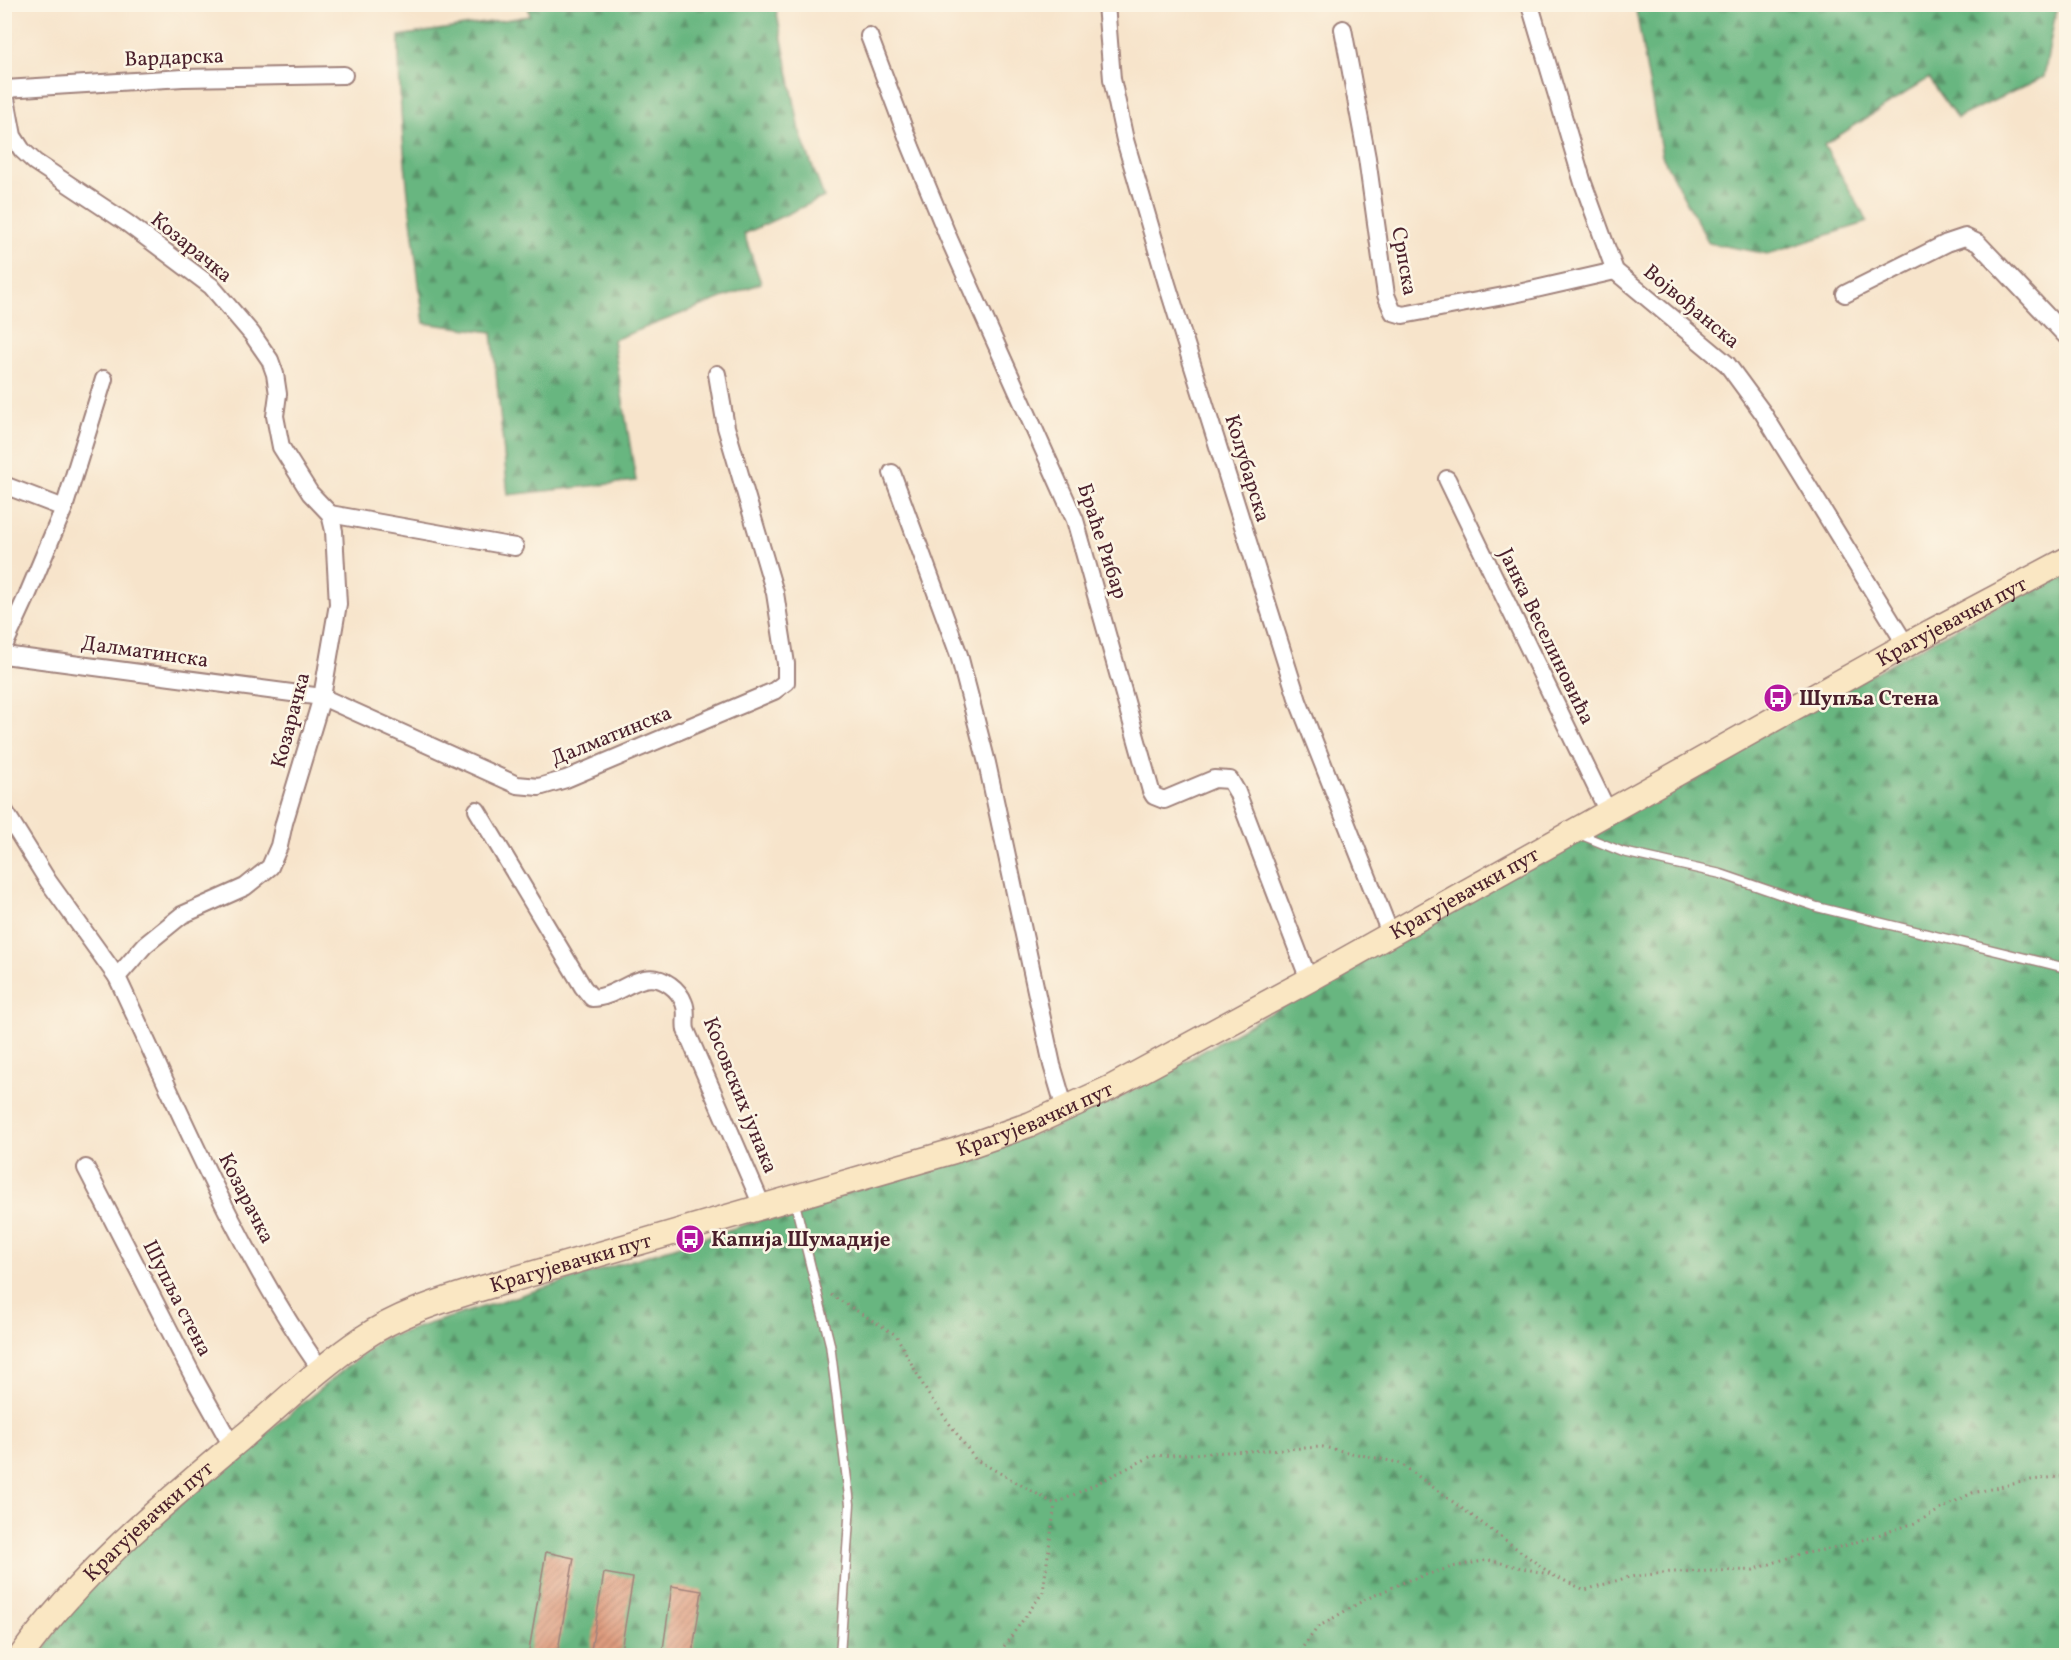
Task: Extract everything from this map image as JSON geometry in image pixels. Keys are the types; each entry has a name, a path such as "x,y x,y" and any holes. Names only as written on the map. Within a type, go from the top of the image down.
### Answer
{"main road":[{"name":"Крагујевачки пут","path":"21,1656 50,1618 92,1572 232,1446 321,1370 364,1338 410,1313 445,1300 954,1151 1031,1124 1065,1109 1110,1088 1309,980 1906,645 2067,560"}],"street":[{"name":"Колубарска","path":"1106,4 1112,80 1125,140 1167,284 1298,701 1390,933"},
{"name":"Војвођанска","path":"1530,4 1583,183 1615,271 1727,364 1763,413 1906,645"},
{"name":"Српска","path":"1343,28 1367,158 1386,295 1393,312 1403,315 1514,294 1615,271"},
{"name":"Браће Рибар","path":"868,36 949,239 1075,520 1151,790 1154,796 1164,800 1214,779 1230,780 1237,792 1309,980"},
{"name":"Вардарска","path":"5,89 183,78 344,75"},
{"name":"Козарачка","path":"5,89 13,136 22,150 35,162 127,223 211,286 252,334 270,360 275,374 278,394 275,416 281,447 310,493 330,514 334,531 338,604 322,697 284,822 279,846 270,867 245,887 182,915 145,945 117,977 220,1199 274,1299 321,1370"},
{"path":"1845,294 1947,243 1965,237 1978,243 2067,336"},
{"name":"Далматинска","path":"4,655 322,697 517,785 539,787 566,779 782,686 786,682 787,673 775,593 726,427 717,374"},
{"path":"4,646 64,508 104,379"},
{"path":"892,473 959,656 987,763 1052,1065 1065,1109"},
{"name":"Јанка Веселиновића","path":"1447,479 1608,812"},
{"path":"4,485 64,508"},
{"path":"330,514 515,547"},
{"path":"4,810 48,881 117,977"},
{"name":"Косовских јунака","path":"477,810 592,998 600,998 648,977 664,980 678,990 687,1011 684,1022 686,1030 763,1208"},
{"name":"Шупља стена","path":"86,1168 195,1380 232,1446"}],"lane":[{"path":"1572,832 1623,852 1720,874 1817,907 2067,968"},
{"path":"794,1199 830,1344 849,1504 840,1656"}],"path":[{"path":"816,1286 896,1335 928,1394 975,1459 1055,1504"},
{"path":"1055,1504 1152,1456 1323,1447 1400,1462 1554,1576"},
{"path":"1296,1656 1318,1627 1364,1600 1409,1580 1452,1567 1488,1560 1554,1576 1585,1590 1629,1577 1671,1572 1753,1570 1796,1555 1844,1546 1906,1527 1972,1493 2031,1480 2067,1476"},
{"path":"997,1656 1043,1592 1055,1504"}],"green space":[{"path":"1635,4 2057,5 2044,77 1957,118 1929,78 1824,145 1868,222 1768,254 1709,243 1662,156"},
{"path":"528,5 794,5 776,9 801,136 824,197 744,234 761,283 613,340 636,481 508,495 492,332 424,323 403,144 399,36 530,16"},
{"path":"2066,568 2066,1655 41,1656 86,1581 381,1339 1053,1128 1144,1085 1661,789"}],"building":[{"path":"546,1552 574,1558 557,1656 528,1656"},
{"path":"604,1573 633,1578 620,1656 590,1656"},
{"path":"672,1586 702,1591 692,1656 662,1656"}],"place":[{"name":"Шупља Стена","path":"1778,698"},
{"name":"Капија Шумадије","path":"690,1239"}]}
